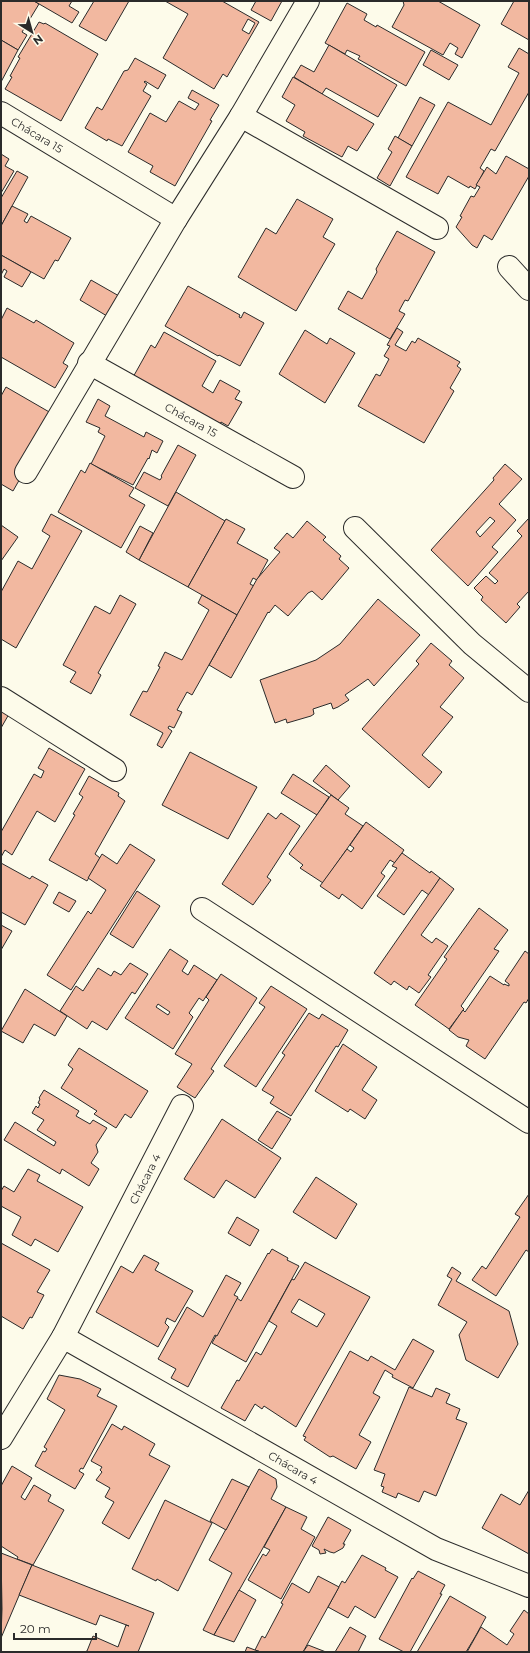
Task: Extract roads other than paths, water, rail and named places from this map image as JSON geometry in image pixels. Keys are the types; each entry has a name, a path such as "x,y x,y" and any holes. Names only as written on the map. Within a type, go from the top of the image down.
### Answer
{"street":[{"path":"26,472 176,218 241,116 308,1"},
{"name":"Chácara 15","path":"1,113 176,218"},
{"path":"241,116 437,228"},
{"path":"509,267 529,289"},
{"name":"Chácara 15","path":"90,363 293,477"},
{"path":"355,528 472,644 529,692"},
{"path":"1,698 114,770"},
{"path":"202,909 529,1122"},
{"name":"Chácara 4","path":"1,1438 63,1337 182,1106"},
{"name":"Chácara 4","path":"63,1337 436,1549 529,1586"}]}
